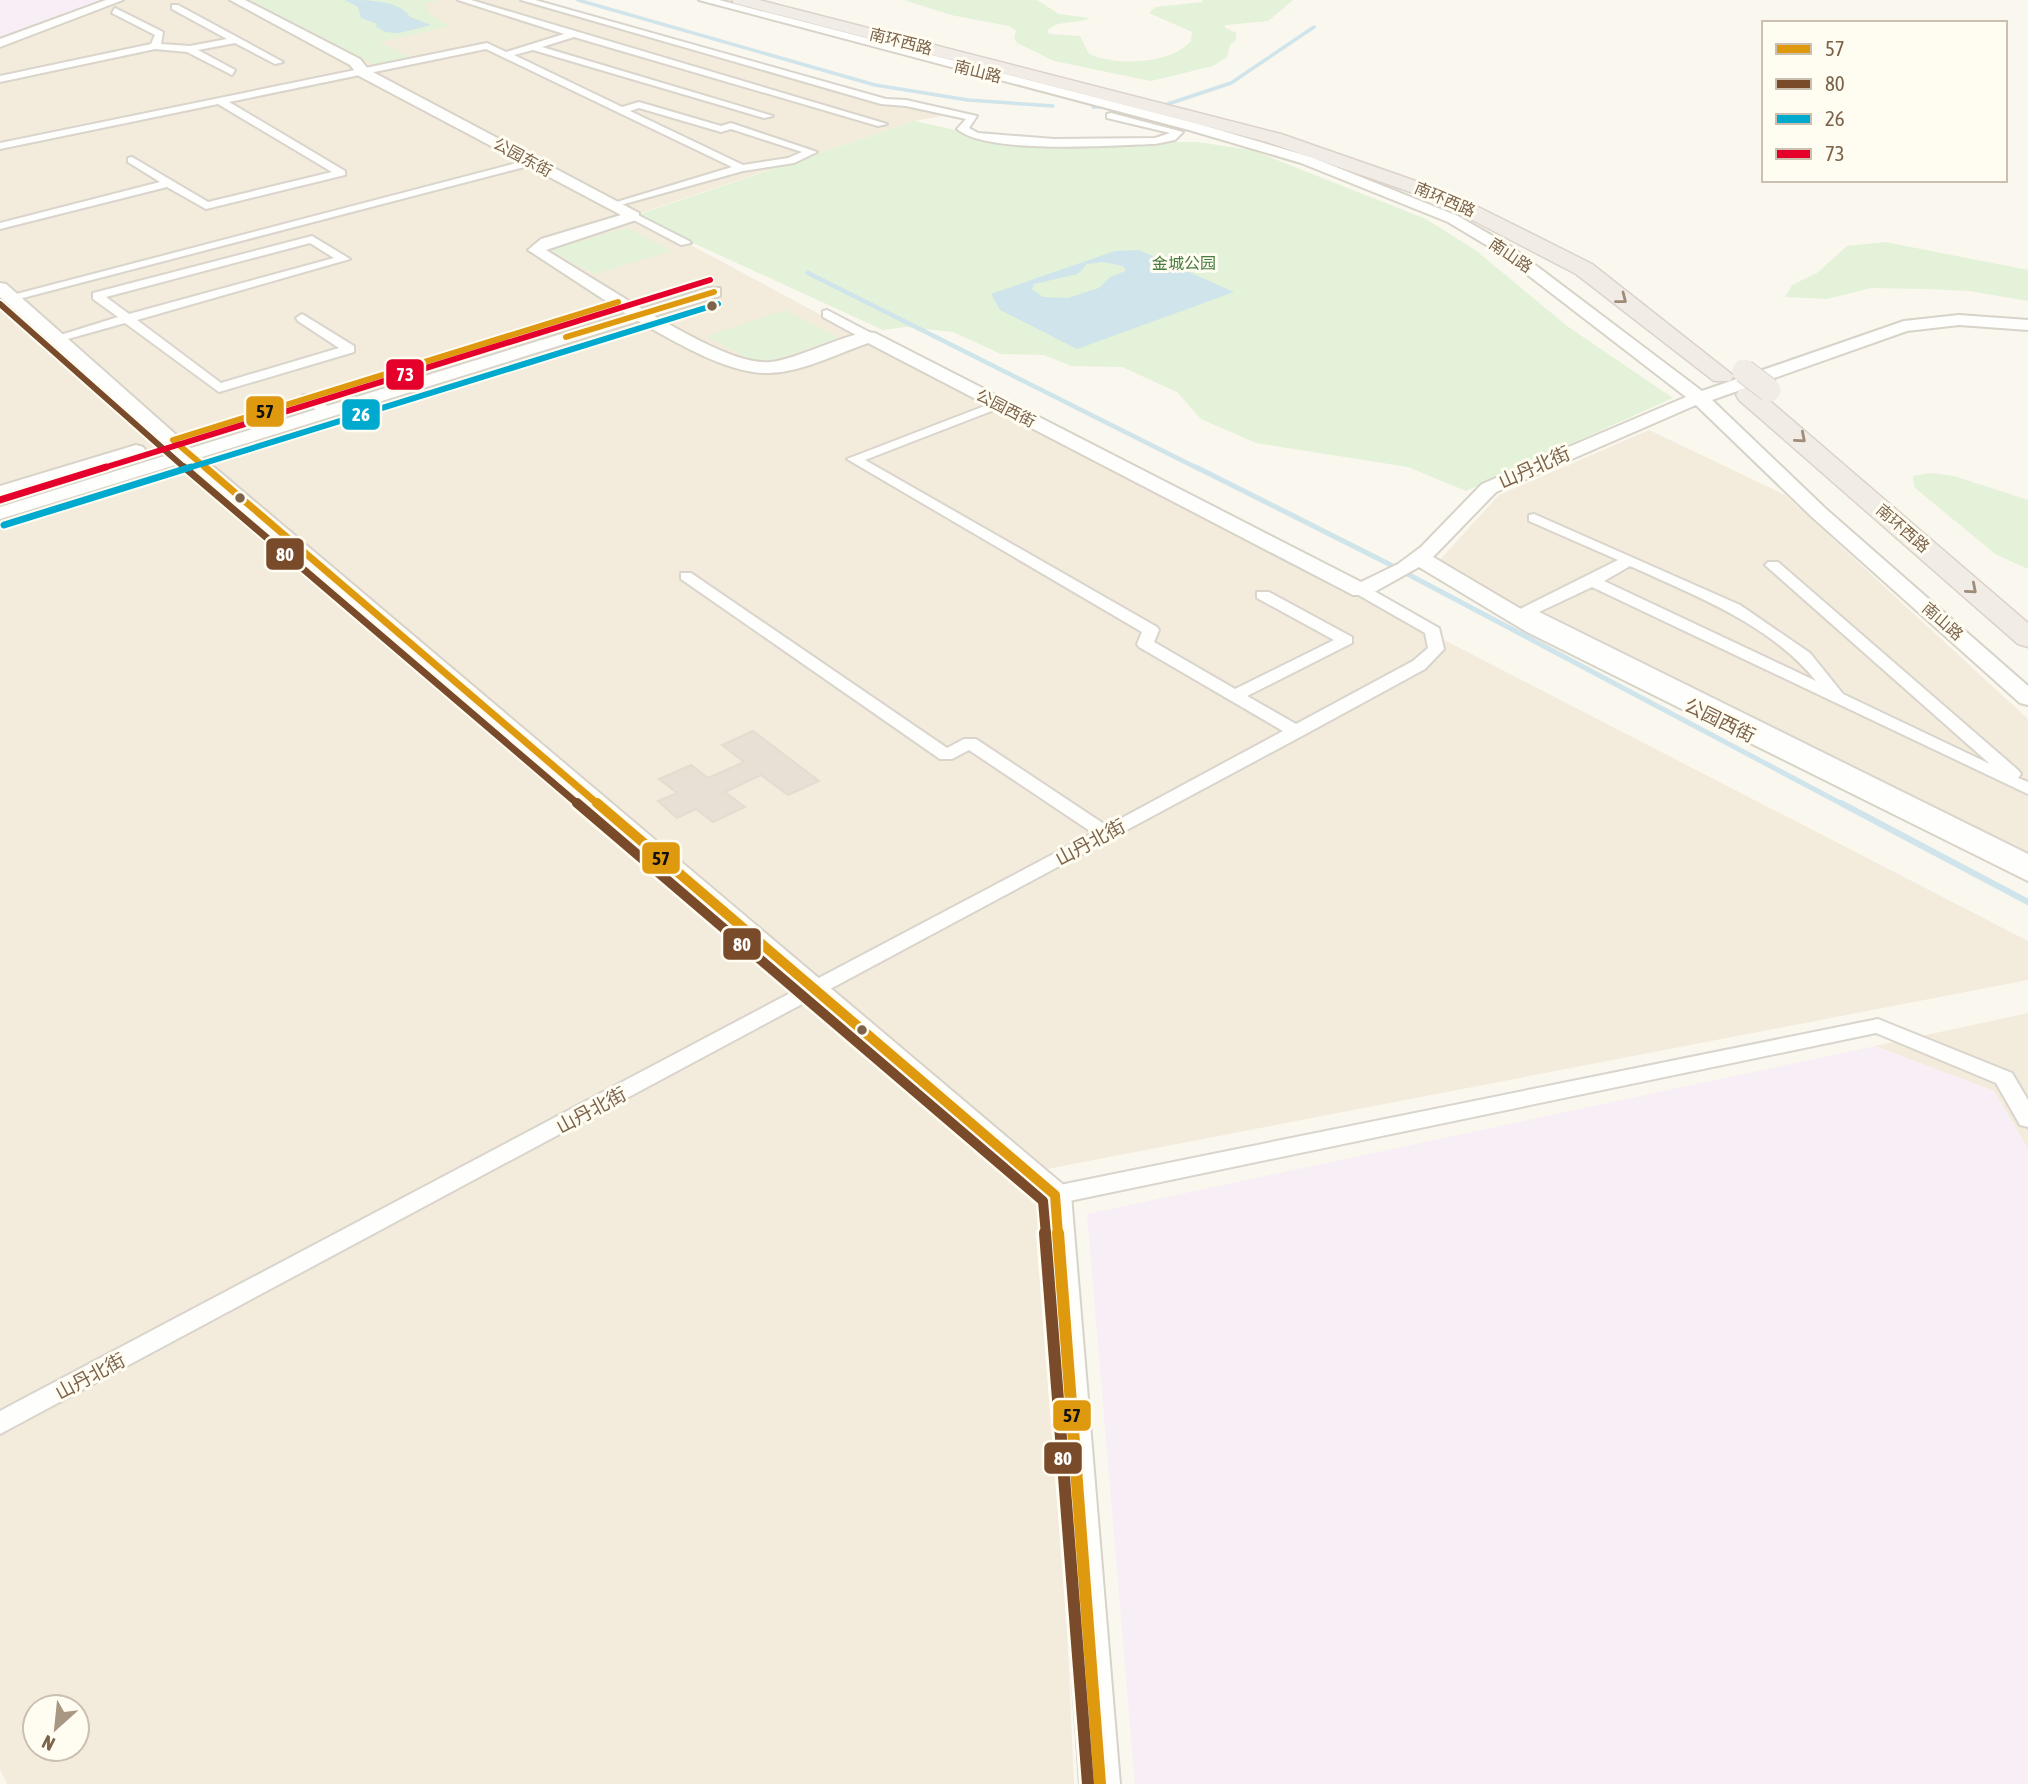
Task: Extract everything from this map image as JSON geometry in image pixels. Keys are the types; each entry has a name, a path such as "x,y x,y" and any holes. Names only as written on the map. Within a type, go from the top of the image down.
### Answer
{"highway":[{"name":"南环西路","path":"740,0 1109,90 1204,109 1369,159 1461,192 1535,227 1606,266 1746,383 2028,638"},
{"name":"南环西路","path":"768,0 1109,90 1164,118 1350,162 1443,197 1509,228 1584,269 1746,383 1805,416 2028,608"}],"street":[{"name":"公园东街","path":"236,0 355,62 362,71 634,216"},
{"path":"461,0 882,124"},
{"path":"525,0 885,102 906,103 973,118 962,128 973,134 1045,142 1155,141 1171,138 1178,132 1164,118 1111,116"},
{"name":"南山路","path":"705,0 1164,118 1307,160 1453,219 1515,257 1699,398 1819,513 2028,698"},
{"path":"0,43 116,5 160,34 232,72"},
{"path":"175,7 278,62"},
{"path":"155,46 160,34"},
{"path":"505,55 574,34"},
{"path":"0,79 155,46 189,49 236,40"},
{"path":"0,146 487,46 743,168"},
{"path":"533,46 778,112"},
{"path":"132,160 206,206 341,173 220,101"},
{"path":"621,110 639,105 721,129 735,127 808,102"},
{"path":"614,206 743,168 790,160 812,152 735,127"},
{"path":"5,293 532,162"},
{"path":"0,226 169,183"},
{"path":"685,243 634,216 547,242 536,250 640,314 736,362 754,367 794,362 869,337"},
{"path":"57,338 127,318 344,259 312,239 97,296 127,318 219,388 349,349 302,318"},
{"path":"0,513 308,398 691,280"},
{"path":"0,492 327,411 714,292"},
{"path":"5,293 180,447 1055,1195 1101,1784"},
{"path":"827,314 869,337"},
{"name":"山丹北街","path":"1361,590 1411,563 1444,538 1478,498 1495,484 1699,398 1904,326 1959,320 2028,325"},
{"name":"公园西街","path":"869,337 1361,590"},
{"path":"308,398 327,411"},
{"path":"1000,405 854,459 1151,630 1145,644 1296,732"},
{"path":"1534,518 1734,608 1804,656 1841,700"},
{"path":"1521,615 1630,560"},
{"name":"公园西街","path":"1411,563 1521,615 2028,873"},
{"path":"1773,565 2028,789"},
{"path":"686,576 946,755 970,743 1107,834"},
{"path":"1592,581 2028,789"},
{"name":"山丹北街","path":"0,1423 1107,834 1419,665 1436,649 1433,631 1361,590"},
{"path":"1235,696 1346,640 1264,596"},
{"path":"1521,615 2028,861"},
{"path":"1055,1195 1878,1026 2004,1078 2028,1119"}],"shaded area":[{"path":"0,0 537,0 943,116 914,121 635,215 996,409 2028,941 2028,980 1047,1169 1074,1784 7,1784 0,1769"},
{"path":"0,0 105,0 0,38"},
{"path":"1649,430 1785,495 2028,719 2028,861 1436,564 1499,495"},
{"path":"2028,1013 2028,1149 1994,1091 1875,1046"},
{"path":"1875,1046 1994,1091 2028,1149 2028,1784 1135,1784 1087,1214"}],"green space":[{"path":"251,0 439,0 426,3 427,13 451,26 379,42 410,57 375,65"},
{"path":"904,0 1037,0 1059,14 1090,18 1061,23 1051,27 1047,31 1049,34 1080,36 1089,54 1100,58 1142,61 1170,55 1191,41 1192,32 1149,13 1155,7 1203,2 1202,0 1293,0 1268,21 1226,25 1224,27 1236,33 1236,40 1230,45 1227,57 1213,66 1151,81 1054,61 1017,43 1014,38 1016,30 1009,26 951,15"},
{"name":"金城公园","path":"914,121 1016,143 1197,142 1252,150 1426,219 1478,252 1567,326 1673,398 1466,491 1408,467 1256,443 1201,419 1177,392 1122,367 1071,366 1044,355 1001,354 953,332 906,327 883,330 634,216"},
{"path":"627,228 672,251 594,274 550,250"},
{"path":"1885,242 2028,270 2028,301 1969,291 1871,288 1827,299 1785,297 1792,285 1817,273 1847,246"},
{"path":"785,310 838,338 759,365 707,336"},
{"path":"1931,473 1954,476 2028,500 2028,569 1995,554 1914,487 1913,476"}],"water":[{"path":"345,0 391,4 405,11 410,17 431,25 399,33 385,32 375,26 378,24 361,18 358,7"},
{"path":"1139,250 1234,292 1077,349 1000,310 991,294 1115,251","holes":["1103,262 1123,266 1126,271 1110,277 1099,288 1068,298 1043,297 1032,289 1034,284 1078,274 1087,264"]}],"building":[{"path":"753,731 819,781 788,795 761,775 725,792 745,807 713,822 696,809 677,818 658,801 677,793 659,779 691,765 708,778 744,762 722,745"}],"waterway":[{"path":"578,0 875,85 968,100 1053,106"},
{"path":"1162,106 1231,83 1314,27"},
{"path":"1093,107 1109,107"},
{"path":"808,273 1199,469"},
{"path":"1196,467 1383,561 1844,805"},
{"path":"1841,803 2028,902"}],"transit line":[{"name":"73","path":"0,500 710,280"},
{"name":"57","path":"566,337 714,292"},
{"name":"57","path":"618,302 173,440 1055,1195 1100,1784"},
{"name":"80","path":"0,304 179,463 1043,1201 1088,1784"},
{"name":"26","path":"4,525 718,304"}]}
